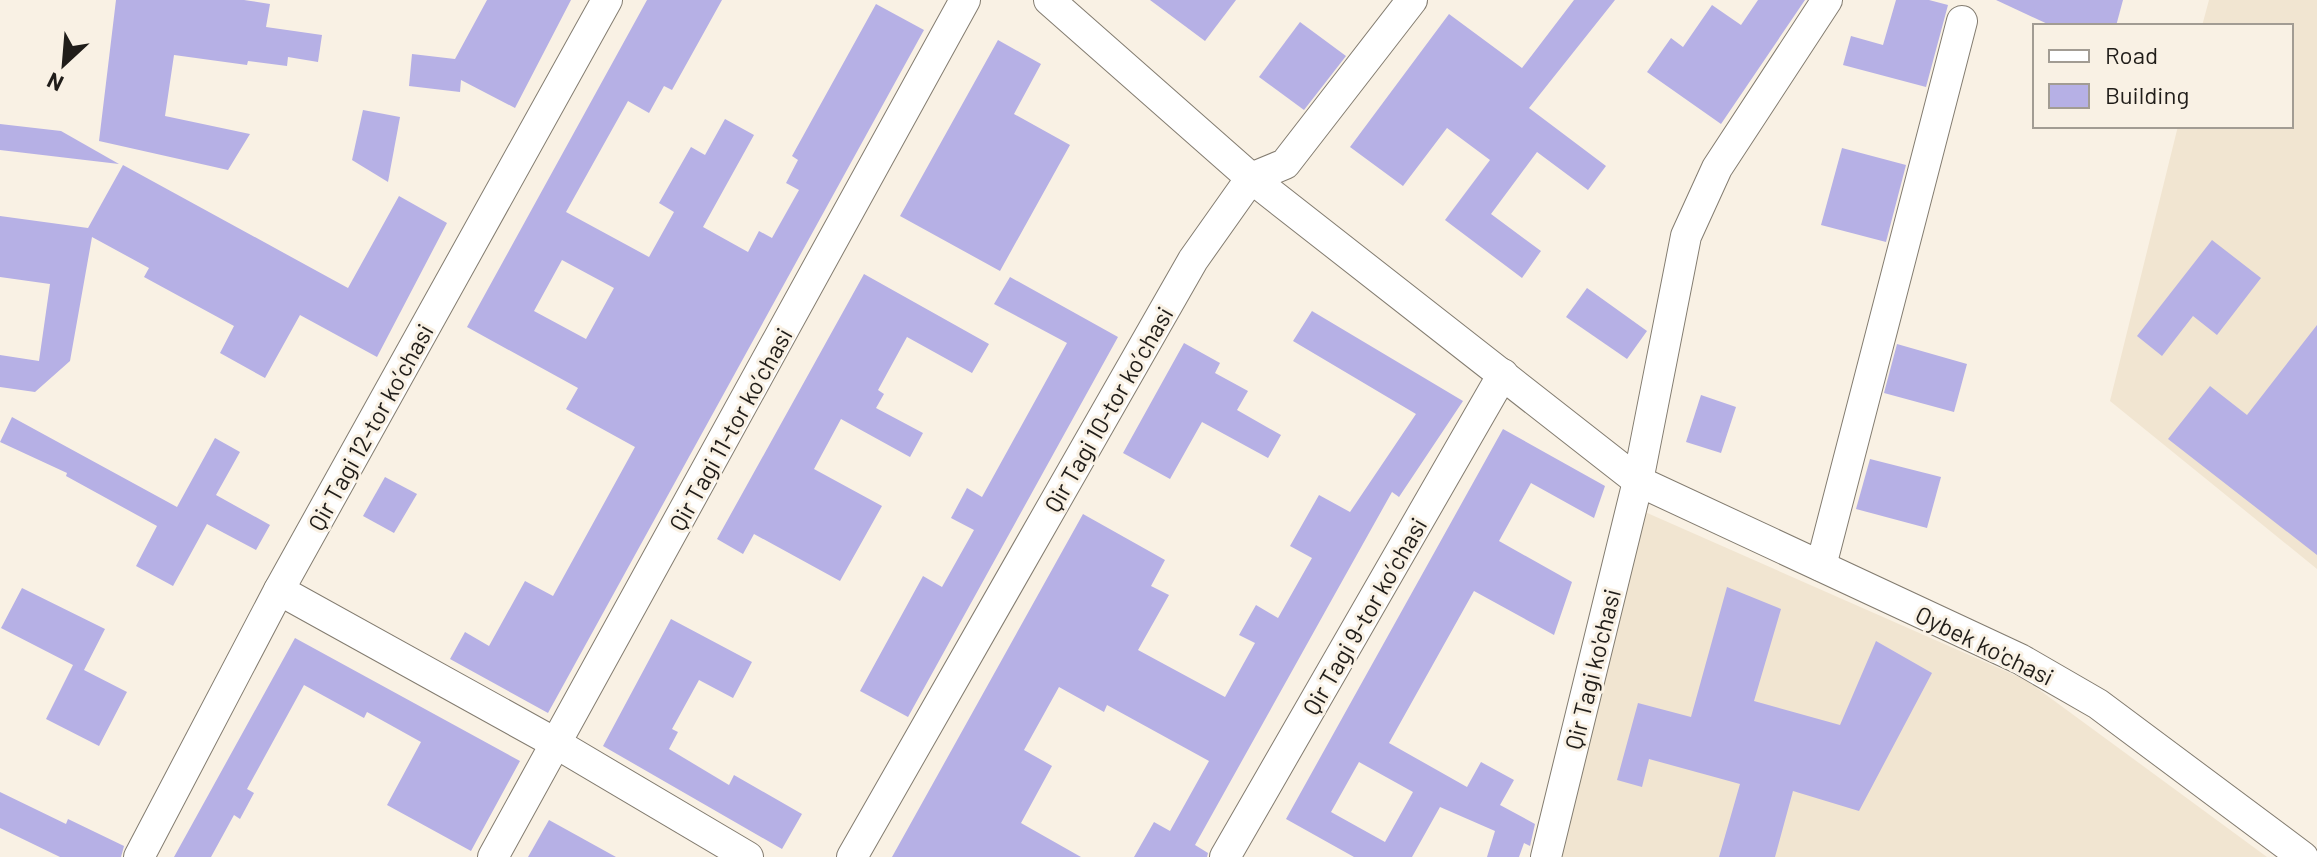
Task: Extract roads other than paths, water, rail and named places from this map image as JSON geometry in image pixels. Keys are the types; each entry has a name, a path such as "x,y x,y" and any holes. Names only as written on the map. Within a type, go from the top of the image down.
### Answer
{"street":[{"name":"Qir Tagi 12-tor koʼchasi","path":"139,857 279,590 607,0"},
{"name":"Qir Tagi 11-tor koʼchasi","path":"493,857 965,0"},
{"name":"Oybek ko'chasi","path":"1049,0 1251,178 1638,481 2020,659 2098,704 2303,857"},
{"path":"1251,178 1285,164 1412,0"},
{"name":"Qir Tagi ko'chasi","path":"1546,857 1638,481 1686,236 1717,168 1827,0"},
{"path":"1821,566 1962,21"},
{"name":"Qir Tagi 10-tor koʼchasi","path":"852,857 1193,260 1251,178"},
{"name":"Qir Tagi 9-tor koʼchasi","path":"1225,857 1503,374"},
{"path":"279,590 557,744 748,857"}]}
